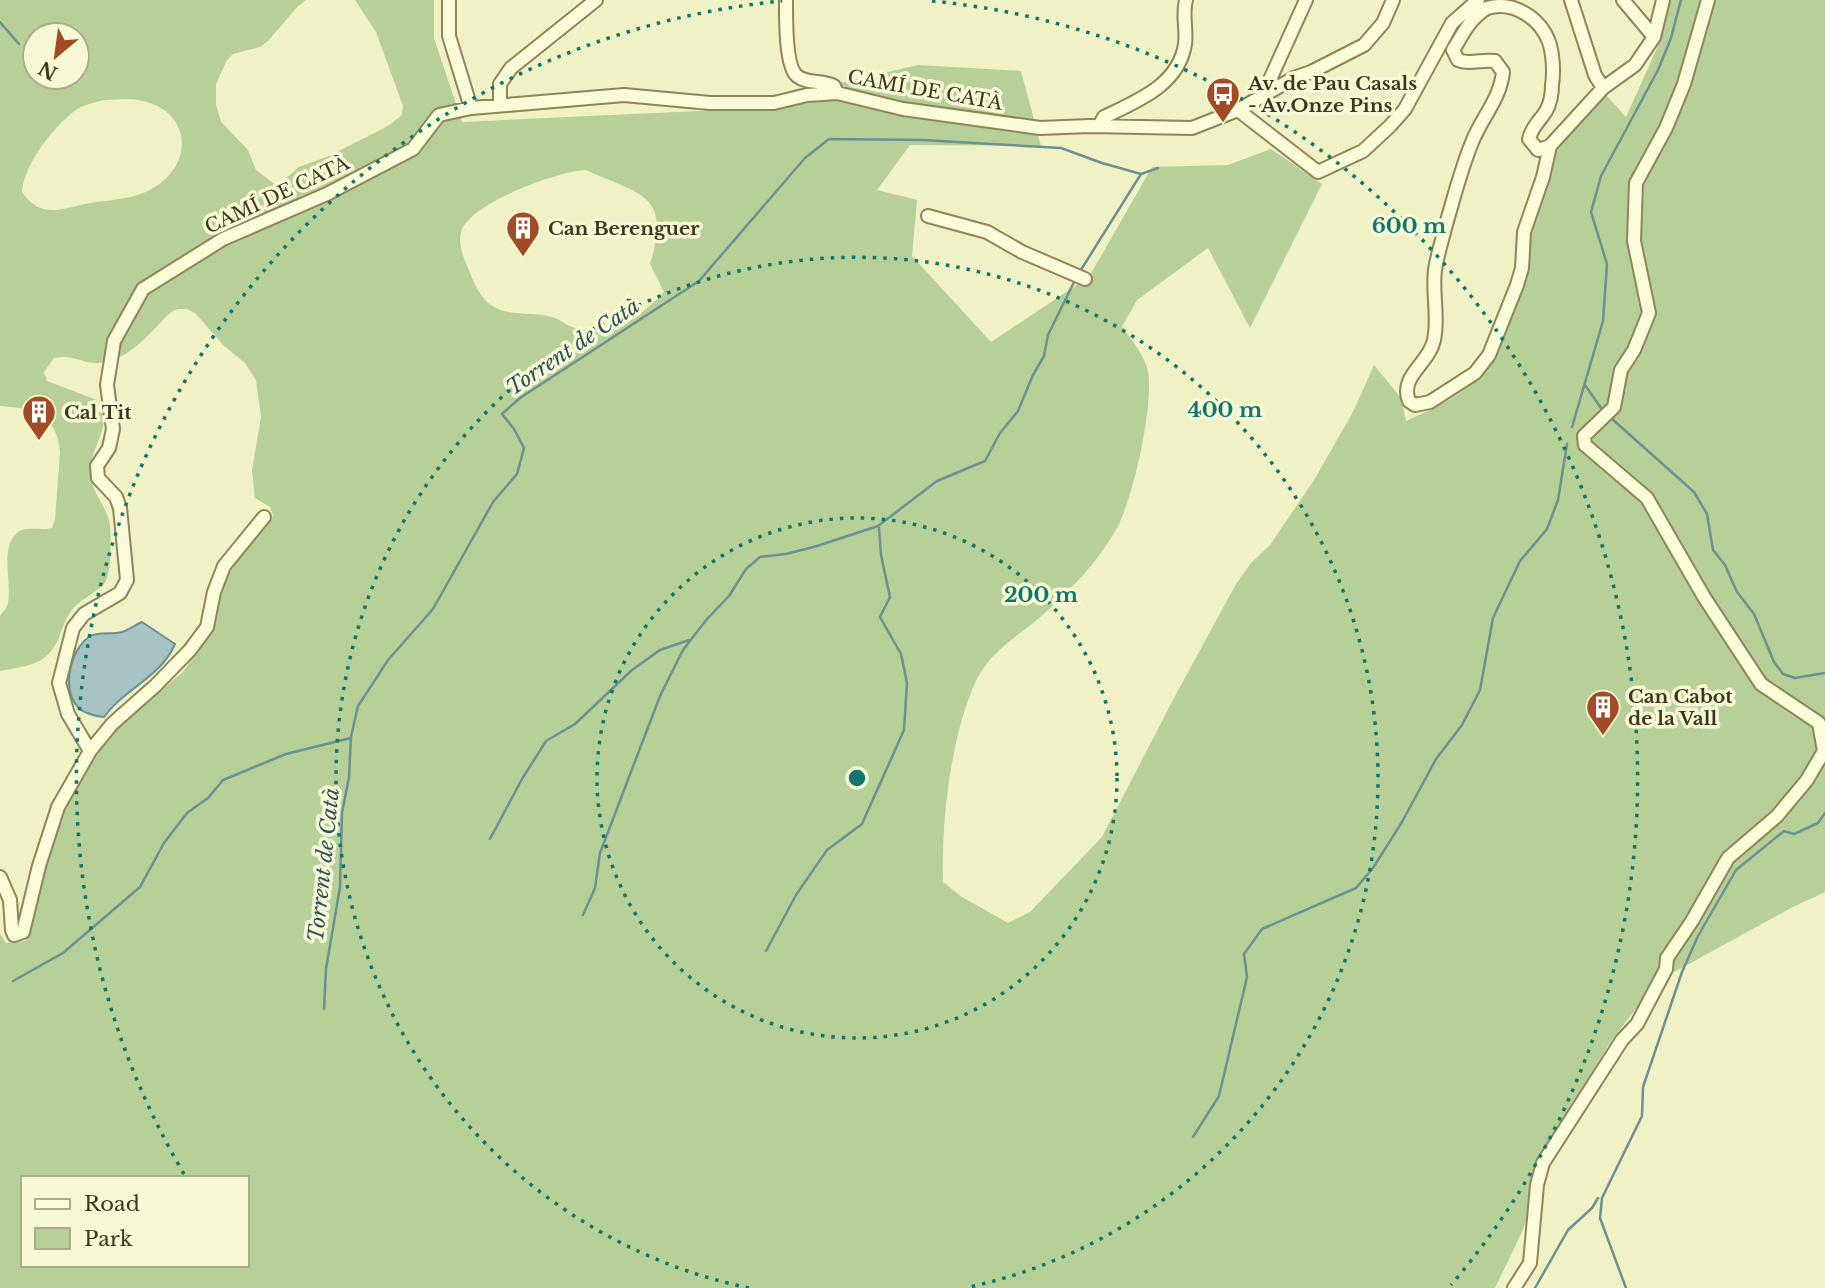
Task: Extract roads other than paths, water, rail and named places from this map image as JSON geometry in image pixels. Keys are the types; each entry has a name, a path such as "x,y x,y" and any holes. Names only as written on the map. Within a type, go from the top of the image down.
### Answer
{"street":[{"path":"449,0 449,36 471,108"},
{"path":"500,105 500,84 511,68 596,0"},
{"path":"786,0 788,39 796,76 825,81 834,86 837,93"},
{"path":"1099,126 1104,117 1158,89 1179,64 1186,36 1183,9 1186,0"},
{"path":"1263,95 1306,0"},
{"path":"1393,0 1383,23 1364,45 1294,78 1238,110 1318,172 1363,151 1390,126 1405,109 1452,23 1478,0"},
{"path":"1571,0 1595,75 1603,88"},
{"path":"1623,0 1654,37"},
{"path":"1550,146 1543,177 1524,232 1522,268 1489,355 1475,373 1430,402 1415,405 1409,401 1406,385 1430,353 1435,338 1435,270 1445,228 1472,141 1499,93 1502,82 1503,72 1495,61 1458,60 1453,50 1463,31 1488,7 1509,3 1519,6 1538,21 1549,43 1553,83 1546,111 1531,130 1530,139 1538,150 1550,146 1603,88 1635,65 1654,37 1662,0"},
{"path":"1514,1288 1530,1263 1538,1185 1543,1163 1622,1040 1637,1024 1666,970 1667,958 1728,858 1777,816 1807,780 1824,751 1819,723 1761,684 1704,597 1647,498 1585,445 1584,436 1614,407 1621,370 1634,350 1649,313 1634,241 1636,183 1666,128 1684,84 1708,0"},
{"name":"CAMÍ DE CATÀ","path":"90,751 68,715 59,683 73,628 84,614 120,593 127,580 120,508 116,497 98,478 97,466 109,448 113,429 107,385 114,341 143,289 223,239 327,194 413,149 439,115 471,108 624,95 710,103 774,103 807,94 837,93 903,109 1041,128 1192,128 1238,110"},
{"path":"928,216 987,232 1022,252 1085,279"},
{"path":"0,877 9,900 12,930 14,935 19,935 23,932 39,866 58,807 90,751 112,723 155,686 190,650 207,627 214,592 224,565 264,517"}],"water":[{"path":"142,622 175,644 169,655 104,717 83,711 73,700 69,681 73,660 82,643 92,635 122,632"}],"waterway":[{"path":"1572,427 1603,321 1607,264 1591,212 1601,176 1658,70 1671,38 1681,0"},
{"path":"0,22 19,44"},
{"name":"Torrent de Catà","path":"324,1009 326,969 340,887 342,813 349,777 351,737 358,706 388,660 433,609 493,502 517,474 524,448 502,414 520,398 699,281 805,158 829,139 922,140 1061,148 1141,174 1158,168"},
{"path":"1079,273 1141,174"},
{"path":"583,915 595,888 600,853 660,696 683,650 729,596 746,569 760,557 817,546 878,526 937,481 985,461 1000,433 1018,411 1044,356 1048,335 1076,278"},
{"path":"1585,385 1603,411"},
{"path":"1611,418 1694,492 1707,514 1713,550 1725,565 1737,592 1754,614 1774,662 1783,674 1795,678 1825,673"},
{"path":"1193,1137 1219,1096 1247,977 1244,954 1262,929 1356,888 1373,868 1436,759 1462,725 1480,690 1493,618 1520,561 1547,529 1558,500 1567,444"},
{"path":"766,951 796,895 827,850 862,824 904,730 907,683 901,654 880,617 890,597 881,555 879,528"},
{"path":"490,839 546,741 575,724 632,670 660,650 689,640"},
{"path":"13,981 63,953 140,887 164,843 187,813 208,798 223,780 286,754 351,738"},
{"path":"1626,1288 1600,1218 1602,1198 1642,1116 1643,1087 1682,972 1698,936 1736,870 1784,831 1794,834 1818,823 1825,813"},
{"path":"1535,1288 1568,1230 1592,1208 1598,1198"}],"place":[{"name":"Av. de Pau Casals - Av.Onze Pins","path":"1223,124"},
{"name":"Can Berenguer","path":"523,258"},
{"name":"Cal Tit","path":"39,442"},
{"name":"Can Cabot de la Vall","path":"1603,737"}]}
